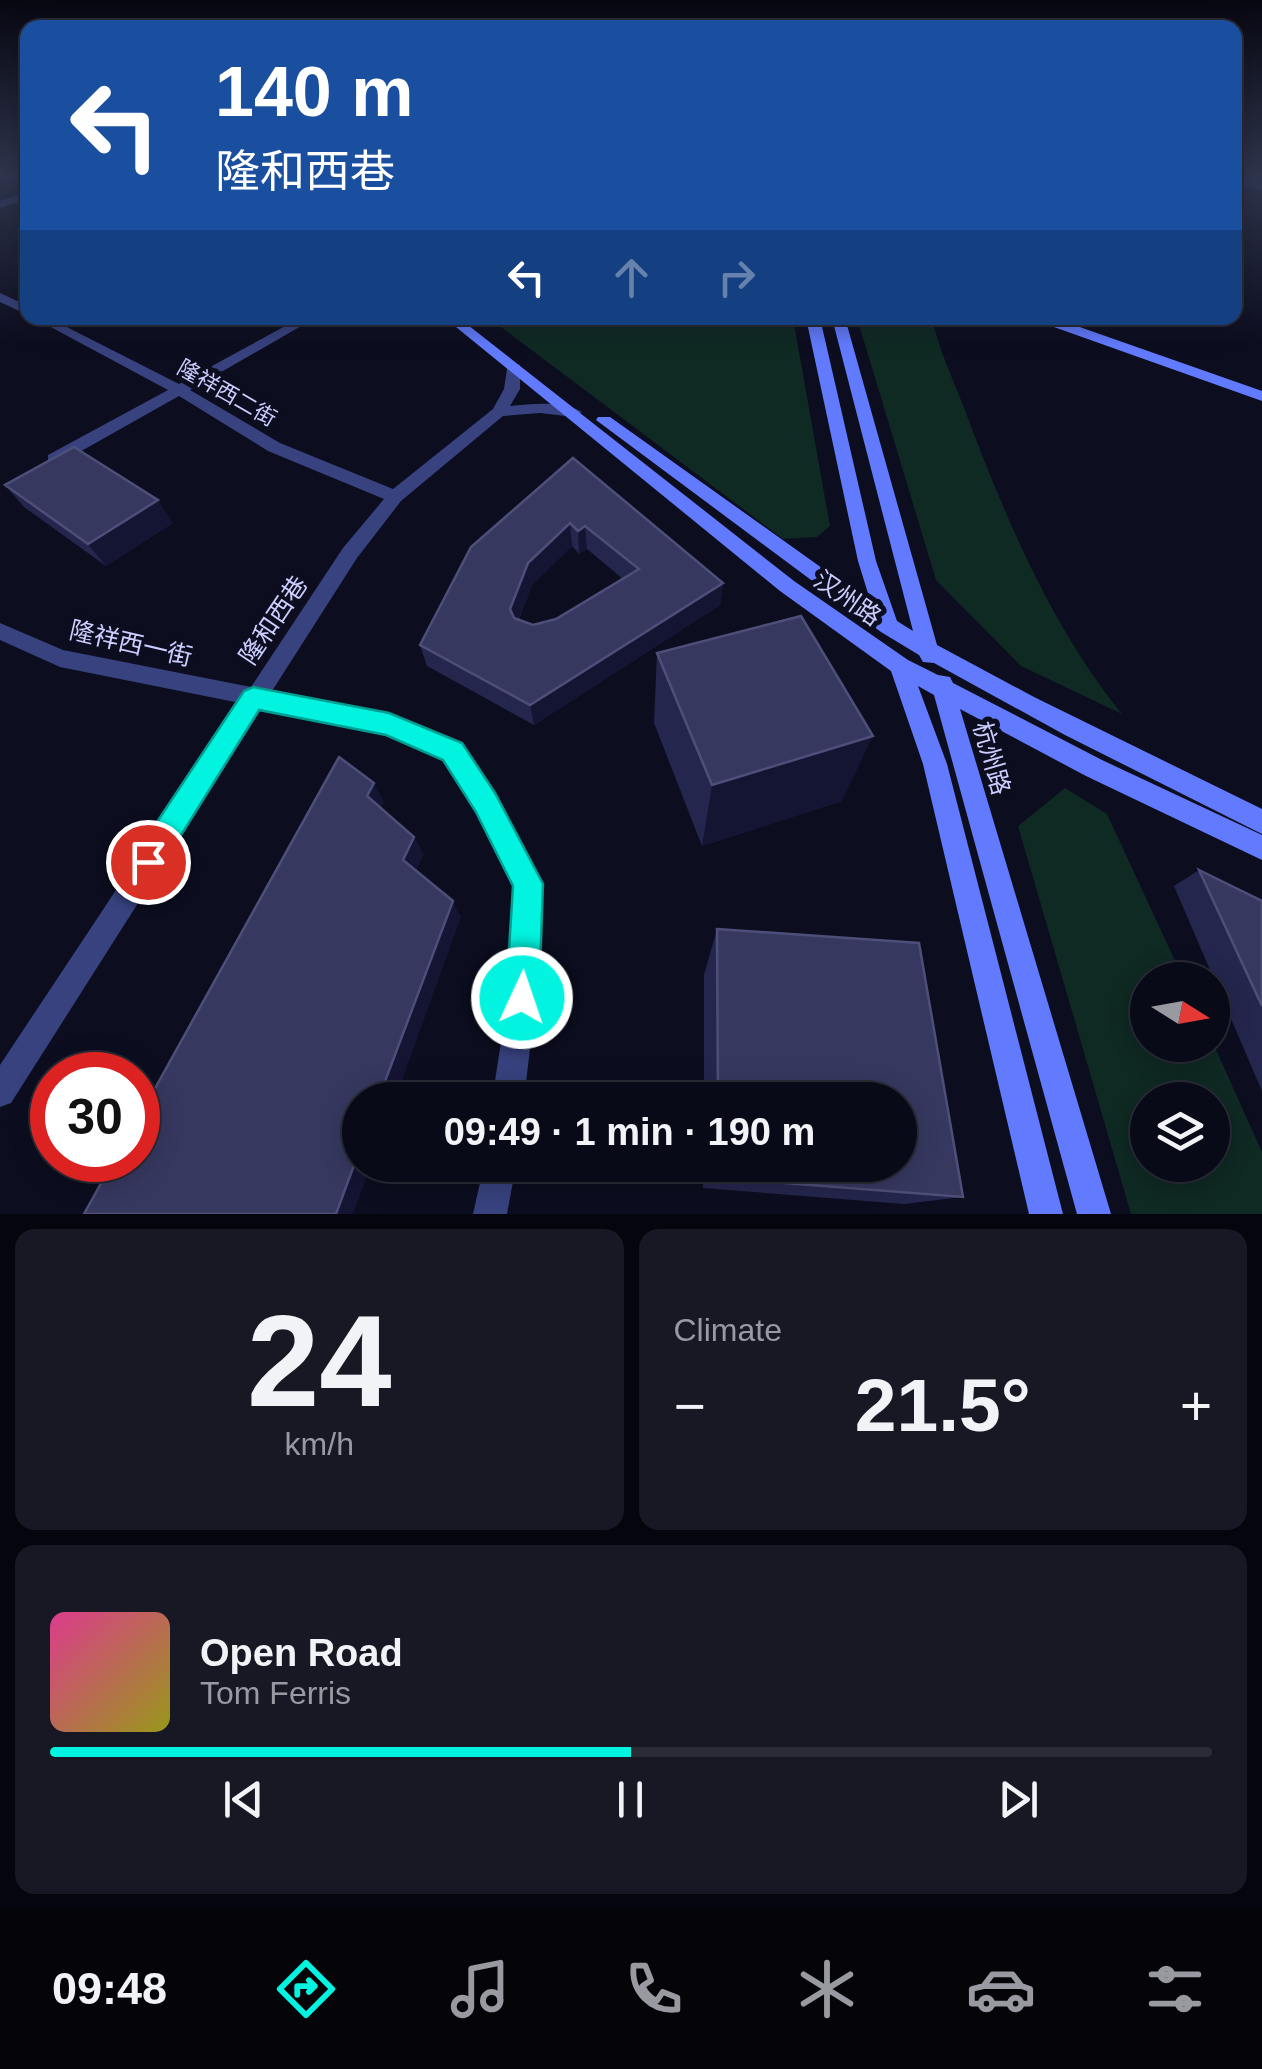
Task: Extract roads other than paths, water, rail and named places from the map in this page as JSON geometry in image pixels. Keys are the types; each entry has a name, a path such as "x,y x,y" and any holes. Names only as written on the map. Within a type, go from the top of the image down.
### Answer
{"main road":[{"name":"汉州路","path":"460,325 574,412 787,586 900,666 1094,768 1262,848"},
{"name":"汉州路","path":"479,325 888,626 1077,733 1262,822"},
{"path":"815,325 867,562 934,764 1046,1214"},
{"name":"杭州路","path":"840,325 927,650 945,690 1094,1214"},
{"path":"1062,325 1262,396"},
{"path":"1081,325 1262,386"}],"street":[{"name":"隆祥西二街","path":"54,325 178,389 274,447 394,498"},
{"path":"32,471 296,325"},
{"path":"499,412 512,389 513,365"},
{"path":"499,412 540,408 574,412"},
{"name":"隆和西巷","path":"0,1092 350,554 394,498 499,412"},
{"name":"隆祥西一街","path":"0,630 60,658 389,724 453,751 486,802 528,884 522,998 510,1082"},
{"path":"490,1214 497,1182"}]}
